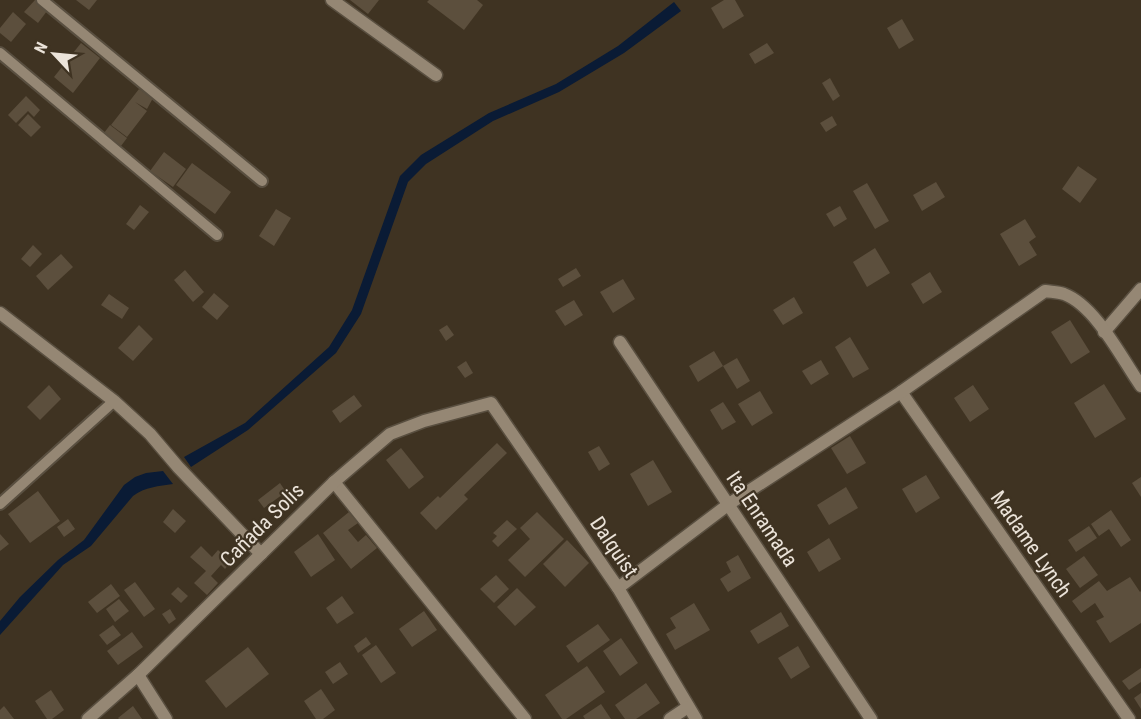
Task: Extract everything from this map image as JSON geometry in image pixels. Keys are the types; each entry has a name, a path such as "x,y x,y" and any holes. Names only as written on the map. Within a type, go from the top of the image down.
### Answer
{"street":[{"path":"332,0 436,75"},
{"path":"1104,332 1141,289"},
{"path":"618,588 729,504 901,392 1045,291 1063,293 1083,305 1141,386"},
{"path":"0,313 114,401 150,434 178,467 261,554"},
{"name":"Ita Enramada","path":"620,342 871,719"},
{"name":"Madame Lynch","path":"901,392 1129,719"},
{"name":"Cañada Solis","path":"88,719 138,675 334,482 390,434 424,421 491,403"},
{"name":"Dalquist","path":"491,403 618,588 696,719"},
{"path":"334,482 525,719"},
{"path":"138,675 166,719"},
{"path":"670,719 688,707"}],"lane":[{"path":"42,0 262,181"},
{"path":"0,53 217,235"},
{"path":"0,504 114,401"}],"water":[{"path":"674,2 681,11 624,53 559,92 493,121 426,164 408,182 361,314 336,353 248,430 191,467 184,457 245,423 329,347 352,310 400,176 421,155 489,113 556,84 618,46"},
{"path":"163,471 173,484 147,489 133,496 91,546 63,565 0,635 0,621 20,597 58,560 84,540 124,485 146,473"}],"building":[{"path":"35,0 47,11 38,23 24,12"},
{"path":"76,0 97,0 89,10"},
{"path":"350,0 379,0 368,14"},
{"path":"429,0 477,0 483,5 464,30 427,2"},
{"path":"724,0 735,0 744,16 723,29 711,8"},
{"path":"13,12 26,24 11,42 0,33 0,28"},
{"path":"902,19 914,40 899,49 887,28"},
{"path":"81,43 100,58 73,93 54,77"},
{"path":"767,43 774,53 755,64 749,54"},
{"path":"830,78 840,96 833,101 822,83"},
{"path":"139,89 153,98 147,109 135,102 147,111 127,137 111,125"},
{"path":"26,96 40,110 34,117 28,111 16,123 8,115"},
{"path":"28,114 41,127 31,137 18,125"},
{"path":"832,116 837,125 826,132 820,123"},
{"path":"110,125 127,138 121,146 104,133"},
{"path":"164,152 186,169 173,187 150,171"},
{"path":"192,163 231,192 215,214 176,185"},
{"path":"1078,166 1097,179 1080,203 1062,189"},
{"path":"936,182 945,197 922,211 913,195"},
{"path":"867,183 889,221 875,229 853,191"},
{"path":"140,205 149,212 134,230 126,224"},
{"path":"840,206 847,219 834,227 826,214"},
{"path":"276,209 291,218 274,246 259,236"},
{"path":"1025,219 1036,237 1029,242 1037,255 1019,266 1000,234"},
{"path":"33,245 42,254 30,267 21,259"},
{"path":"875,248 890,273 867,287 853,262"},
{"path":"61,254 73,267 48,290 36,276"},
{"path":"576,268 581,276 563,287 558,279"},
{"path":"185,270 204,292 193,302 174,280"},
{"path":"930,272 942,292 923,304 911,284"},
{"path":"623,279 635,299 613,313 600,292"},
{"path":"214,293 229,306 217,320 202,307"},
{"path":"109,294 129,308 122,319 101,305"},
{"path":"794,297 803,313 783,325 773,310"},
{"path":"574,300 583,315 565,326 555,311"},
{"path":"1070,320 1090,352 1071,364 1051,332"},
{"path":"139,325 153,339 133,361 118,348"},
{"path":"447,325 454,335 446,341 439,330"},
{"path":"850,337 869,369 853,378 835,347"},
{"path":"714,351 723,366 698,382 689,366"},
{"path":"737,358 750,381 737,389 723,366"},
{"path":"821,360 829,374 811,385 802,371"},
{"path":"466,361 473,373 465,378 457,367"},
{"path":"1104,384 1126,419 1095,438 1074,403"},
{"path":"49,385 61,399 40,420 27,407"},
{"path":"973,385 989,409 970,422 954,398"},
{"path":"760,391 773,413 752,426 738,404"},
{"path":"354,395 362,406 340,423 332,411"},
{"path":"723,402 736,422 722,430 710,410"},
{"path":"850,436 866,463 847,474 831,448"},
{"path":"497,443 507,453 464,495 468,499 436,530 420,513 438,496 440,498"},
{"path":"599,446 610,464 599,471 588,452"},
{"path":"401,448 424,477 409,489 386,460"},
{"path":"653,460 672,492 648,506 630,474"},
{"path":"926,475 940,498 916,513 902,489"},
{"path":"1141,477 1141,497 1132,483"},
{"path":"280,483 286,492 264,508 258,500"},
{"path":"846,487 858,508 829,525 817,505"},
{"path":"38,491 60,521 30,543 8,514"},
{"path":"173,509 186,521 175,533 163,522"},
{"path":"1111,510 1131,540 1121,547 1109,529 1099,536 1091,524"},
{"path":"349,512 358,523 348,530 358,542 366,535 377,548 351,569 323,533"},
{"path":"537,512 564,539 525,577 508,560 530,539 520,528"},
{"path":"68,519 75,529 64,537 57,527"},
{"path":"507,520 517,529 498,547 492,541 497,536 493,533"},
{"path":"1089,526 1097,538 1076,552 1068,540"},
{"path":"0,534 9,544 0,551"},
{"path":"318,534 335,560 311,577 294,552"},
{"path":"829,538 841,559 819,572 807,552"},
{"path":"567,540 589,563 565,587 543,564"},
{"path":"201,546 212,557 218,550 231,562 225,569 221,565 211,576 218,583 207,595 194,583 206,571 190,557"},
{"path":"738,555 751,578 728,592 720,579 731,572 726,562"},
{"path":"1084,556 1098,575 1080,588 1066,569"},
{"path":"496,575 509,589 494,603 480,589"},
{"path":"1130,577 1141,591 1141,623 1110,643 1096,621 1104,617 1095,603 1081,613 1072,601 1099,581 1107,591"},
{"path":"135,582 155,609 144,617 124,590"},
{"path":"111,584 120,596 97,613 88,602"},
{"path":"178,587 188,596 181,603 171,594"},
{"path":"517,588 536,607 515,626 497,607"},
{"path":"342,596 354,613 337,624 326,608"},
{"path":"119,599 129,611 115,622 106,609"},
{"path":"694,603 710,630 675,650 666,634 676,628 670,618"},
{"path":"170,609 176,619 169,624 162,614"},
{"path":"424,611 437,630 412,647 399,629"},
{"path":"781,612 789,626 758,644 750,631"},
{"path":"598,624 610,640 578,663 566,646"},
{"path":"113,625 121,635 107,645 99,635"},
{"path":"132,632 143,647 118,665 107,651"},
{"path":"366,637 371,644 358,653 354,646"},
{"path":"621,638 638,663 620,676 603,651"},
{"path":"376,645 396,673 381,683 362,655"},
{"path":"798,646 810,667 791,679 778,658"},
{"path":"248,647 269,674 226,708 205,681"},
{"path":"340,662 348,674 333,684 325,672"},
{"path":"587,666 605,692 566,719 562,719 545,695"},
{"path":"1141,668 1141,682 1129,690 1122,681"},
{"path":"646,683 660,703 636,719 625,719 615,705"},
{"path":"321,689 335,710 323,719 316,719 304,701"},
{"path":"51,690 64,710 52,719 47,719 35,701"},
{"path":"1141,693 1141,709 1134,698"},
{"path":"601,704 611,719 585,719 583,716"},
{"path":"4,706 14,719 0,719 0,710"},
{"path":"133,706 142,719 118,718"}]}
